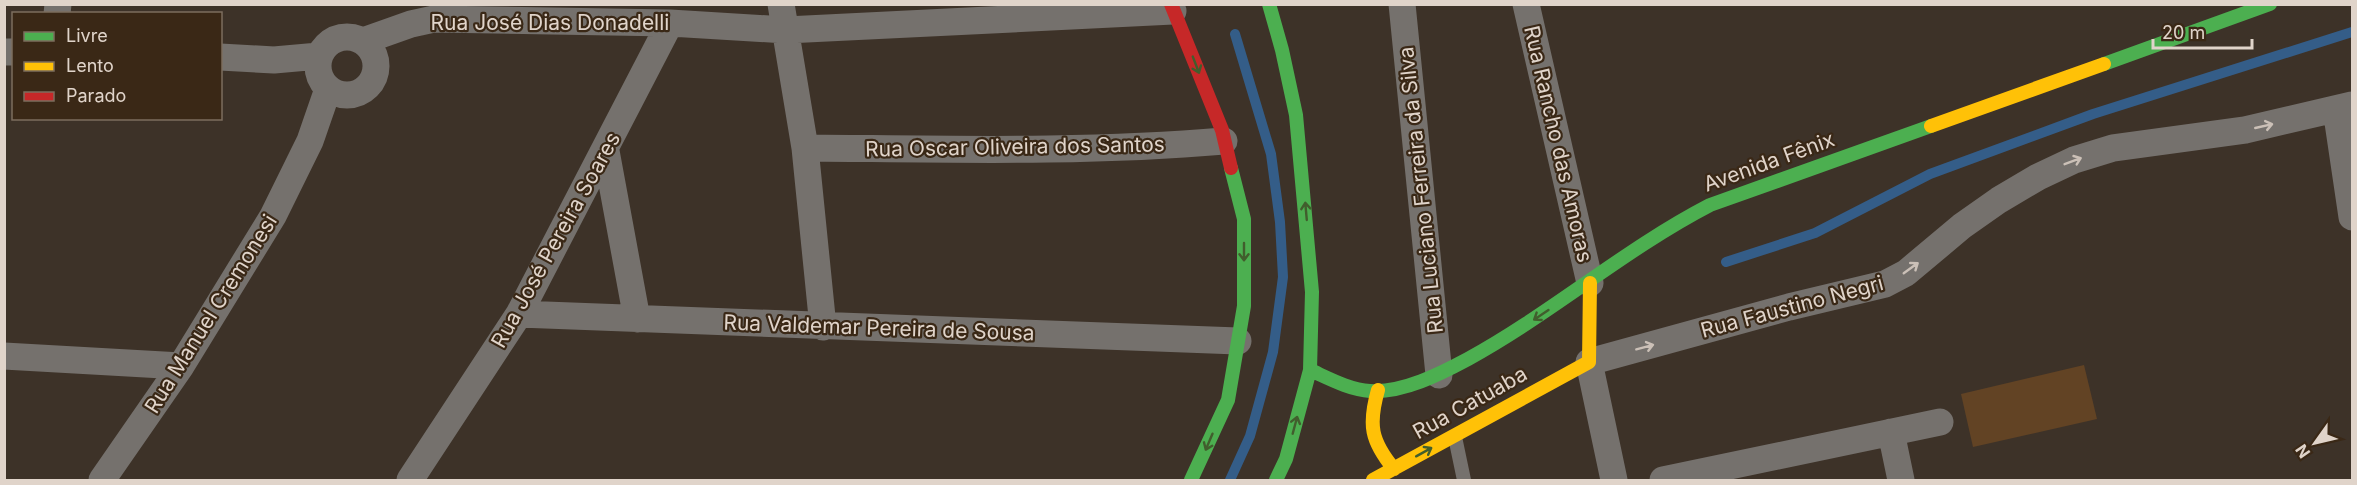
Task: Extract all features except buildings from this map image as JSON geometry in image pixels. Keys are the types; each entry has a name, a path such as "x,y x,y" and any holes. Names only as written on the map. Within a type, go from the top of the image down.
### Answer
{"street":[{"path":"1269,4 1289,83 1302,164 1312,292 1310,370 1286,459 1276,480"},
{"name":"Rua Luciano Ferreira da Silva","path":"1402,4 1439,375"},
{"name":"Rua Rancho das Amoras","path":"1526,4 1590,283"},
{"name":"Avenida Fênix","path":"1310,370 1336,382 1370,391 1408,386 1439,375 1509,337 1677,222 1710,205 2270,4"},
{"path":"1177,7 1222,130 1244,219 1244,306 1228,400 1191,480"},
{"name":"Rua José Dias Donadelli","path":"369,47 396,29 474,12 670,23 784,17 1177,7"},
{"path":"784,17 805,148 823,327"},
{"name":"Rua José Pereira Soares","path":"410,480 519,314 606,151 670,23"},
{"path":"222,57 274,60 327,79 359,94 371,84 377,69 369,47 346,36 330,42 327,79"},
{"name":"Rua Manuel Cremonesi","path":"102,480 181,366 273,216 310,141 327,79"},
{"path":"2344,107 2352,217"},
{"name":"Rua Faustino Negri","path":"1589,362 1885,284 1906,273 1962,226 1999,200 2038,177 2074,160 2112,148 2246,130 2344,107"},
{"name":"Rua Oscar Oliveira dos Santos","path":"805,148 1100,149 1224,141"},
{"path":"606,151 637,319"},
{"path":"1590,283 1589,362 1614,480"},
{"name":"Rua Valdemar Pereira de Sousa","path":"519,314 1238,341"},
{"path":"4,356 181,366"},
{"name":"Rua Catuaba","path":"1373,480 1589,362"},
{"path":"1378,390 1370,411 1371,433 1380,453 1394,469"},
{"path":"1663,480 1771,470 1891,432 1941,422"},
{"path":"1891,432 1901,480"}],"lane":[{"path":"1455,436 1464,480"}],"shaded area":[{"path":"2084,365 2097,419 1973,447 1961,394"}],"waterway":[{"path":"1726,262 1815,233 1930,174 2093,114 2352,32"},
{"path":"1230,480 1250,436 1273,352 1283,277 1280,222 1271,154 1235,34"}],"traffic: fast":[{"path":"1269,4 1296,115 1312,292 1310,370 1286,459 1276,480"},
{"path":"2104,64 2270,4"},
{"path":"1310,370 1347,386 1370,391 1395,389 1421,381 1457,365 1499,341 1648,241 1710,205 1931,126"},
{"path":"1191,480 1228,400 1244,306 1244,219 1231,168"}],"traffic: slow":[{"path":"1931,126 2104,64"},
{"path":"1373,480 1589,362 1590,283"},
{"path":"1378,390 1373,413 1374,432 1380,450 1394,469"}],"traffic: jam":[{"path":"1171,4 1222,130 1231,168"}]}
